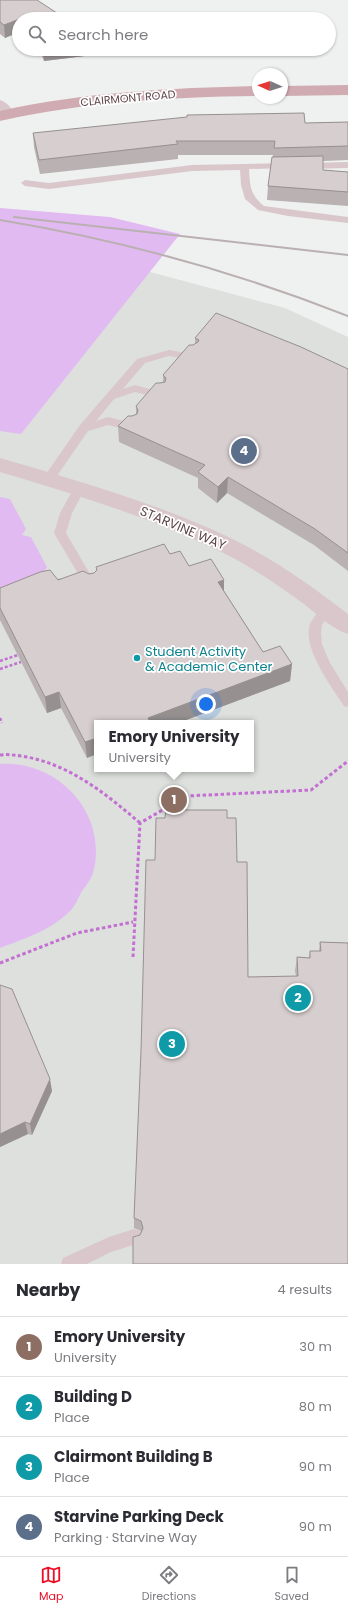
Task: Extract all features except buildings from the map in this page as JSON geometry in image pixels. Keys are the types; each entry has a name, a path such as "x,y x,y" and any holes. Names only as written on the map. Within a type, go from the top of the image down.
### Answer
{"main road":[{"path":"288,91 348,90"},
{"name":"CLAIRMONT ROAD","path":"2,112 136,96 252,91"}],"street":[{"name":"STARVINE WAY","path":"0,465 145,511 203,534 243,554 279,576 348,626"}],"lane":[{"path":"25,183 49,186 192,168 348,165"},
{"path":"244,167 244,185 250,199 261,208 288,213 348,220"},
{"path":"48,480 84,428 141,361 169,353 192,357"},
{"path":"110,397 135,388 160,395"},
{"path":"84,428 108,421 132,427"},
{"path":"79,489 66,512 60,533 91,586"},
{"path":"326,609 316,626 316,646 348,702"},
{"path":"69,1264 109,1245 134,1237"}],"path":[{"path":"0,661 18,655"},
{"path":"0,669 21,662"},
{"path":"0,718 2,723"},
{"path":"0,755 6,754 45,761 86,780 112,798 140,823"},
{"path":"140,823 187,796 311,790 348,761"},
{"path":"133,958 140,823"},
{"path":"0,963 77,933 134,922"}],"shaded area":[{"path":"0,208 110,217 180,234 21,434 0,431"},
{"path":"0,235 34,241 285,308 348,337 348,1264 0,1264"},
{"path":"0,497 10,499 26,529 22,535 31,537 47,567 38,582 0,594"},
{"path":"0,764 22,765 42,771 60,781 75,795 86,812 94,831 96,852 93,873 71,910 46,929 0,948"}],"railway":[{"path":"14,217 348,255"},
{"path":"0,220 89,237 177,259 263,285 348,316"}],"place":[{"name":"Starvine Parking Deck","path":"244,451"},
{"name":"Student Activity & Academic Center","path":"137,658"},
{"name":"Emory University","path":"174,800"},
{"name":"Building D","path":"298,998"},
{"name":"Clairmont Building B","path":"172,1044"}]}
